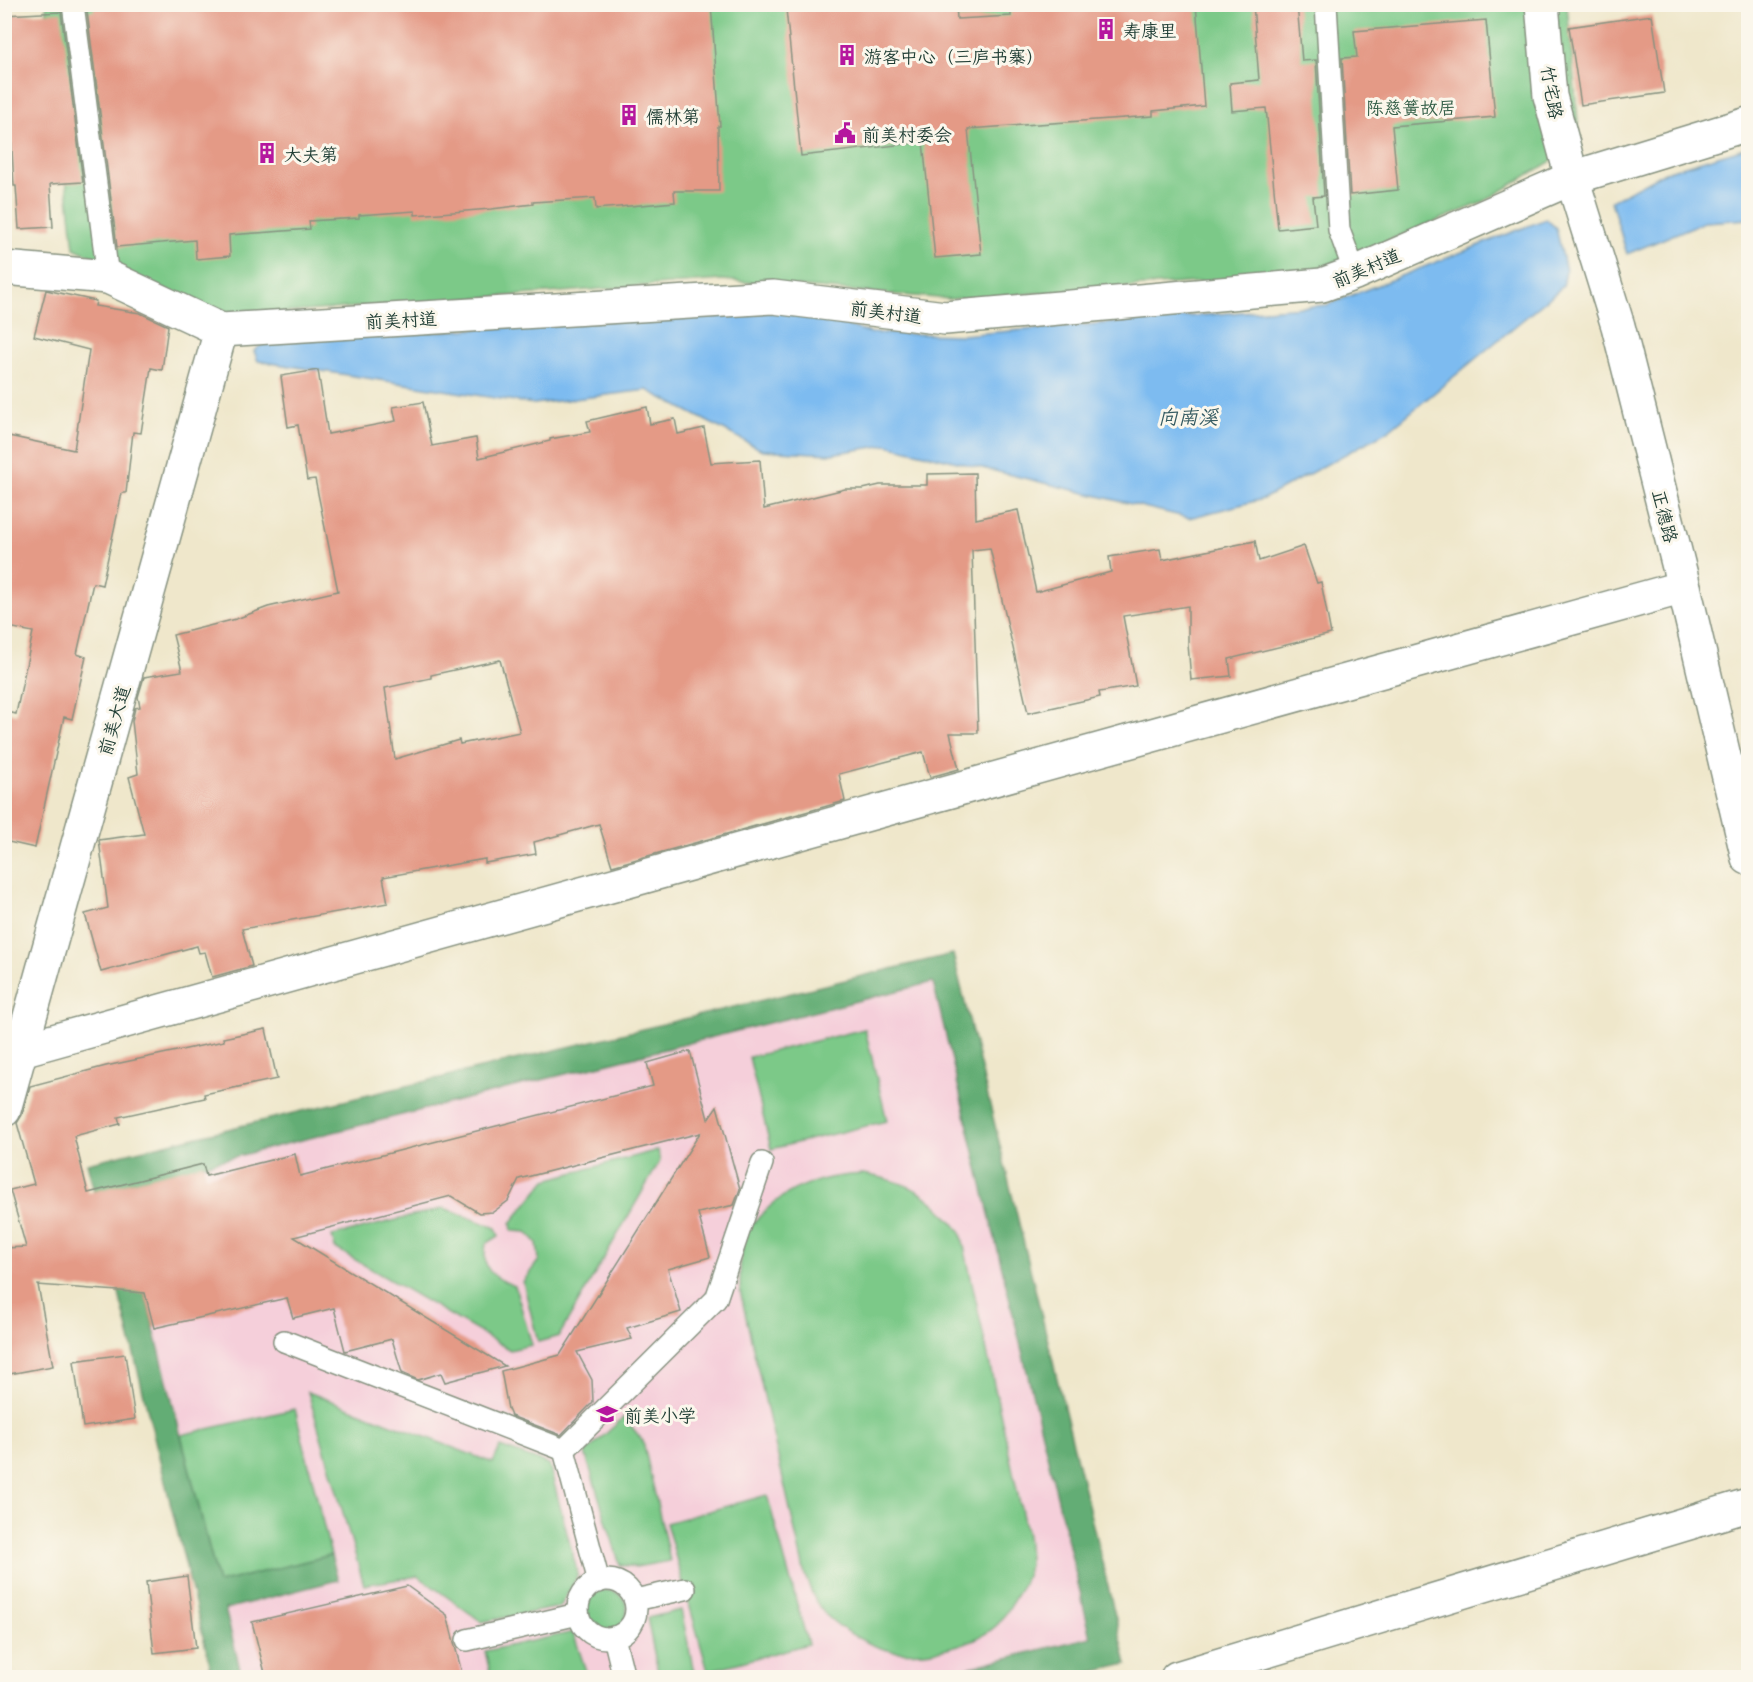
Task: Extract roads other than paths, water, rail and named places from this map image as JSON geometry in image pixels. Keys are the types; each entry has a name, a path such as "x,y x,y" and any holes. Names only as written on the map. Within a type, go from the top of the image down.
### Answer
{"street":[{"name":"竹宅路","path":"1542,4 1550,96 1572,178"},
{"name":"前美村道","path":"4,268 108,277 221,330 773,297 945,318 1322,285 1355,273 1572,178 1749,124"},
{"name":"正德路","path":"1572,178 1618,326 1749,858"},
{"name":"前美大道","path":"4,1110 221,330"},
{"path":"21,1050 1684,587"},
{"path":"1177,1677 1749,1505"}],"lane":[{"path":"73,4 108,277"},
{"path":"1326,4 1339,230 1355,273"},
{"path":"564,1450 716,1299 762,1163"},
{"path":"284,1341 564,1450"},
{"path":"564,1450 599,1582"},
{"path":"609,1580 619,1583 627,1588 634,1600 636,1616 632,1625 626,1632 614,1637 599,1637 591,1634 584,1628 578,1614 579,1601 583,1593 590,1586 599,1582 609,1580"},
{"path":"634,1600 685,1589"},
{"path":"467,1640 578,1614"},
{"path":"614,1637 624,1677"}],"water":[{"path":"1748,147 1748,219 1704,222 1627,254 1611,201 1665,172"},
{"name":"向南溪","path":"1546,219 1556,228 1566,271 1563,286 1548,299 1388,431 1263,499 1189,518 887,445 831,454 762,450 647,390 534,404 258,361 254,351 265,342 793,309 871,333 962,335 1327,305"}],"place":[{"name":"寿康里","path":"1106,29"},
{"name":"游客中心（三庐书寨）","path":"847,55"},
{"name":"儒林第","path":"629,115"},
{"name":"前美村委会","path":"845,133"},
{"name":"大夫第","path":"267,153"},
{"name":"前美小学","path":"607,1414"}],"park label":[{"name":"陈慈簧故居","path":"1411,106"}]}
